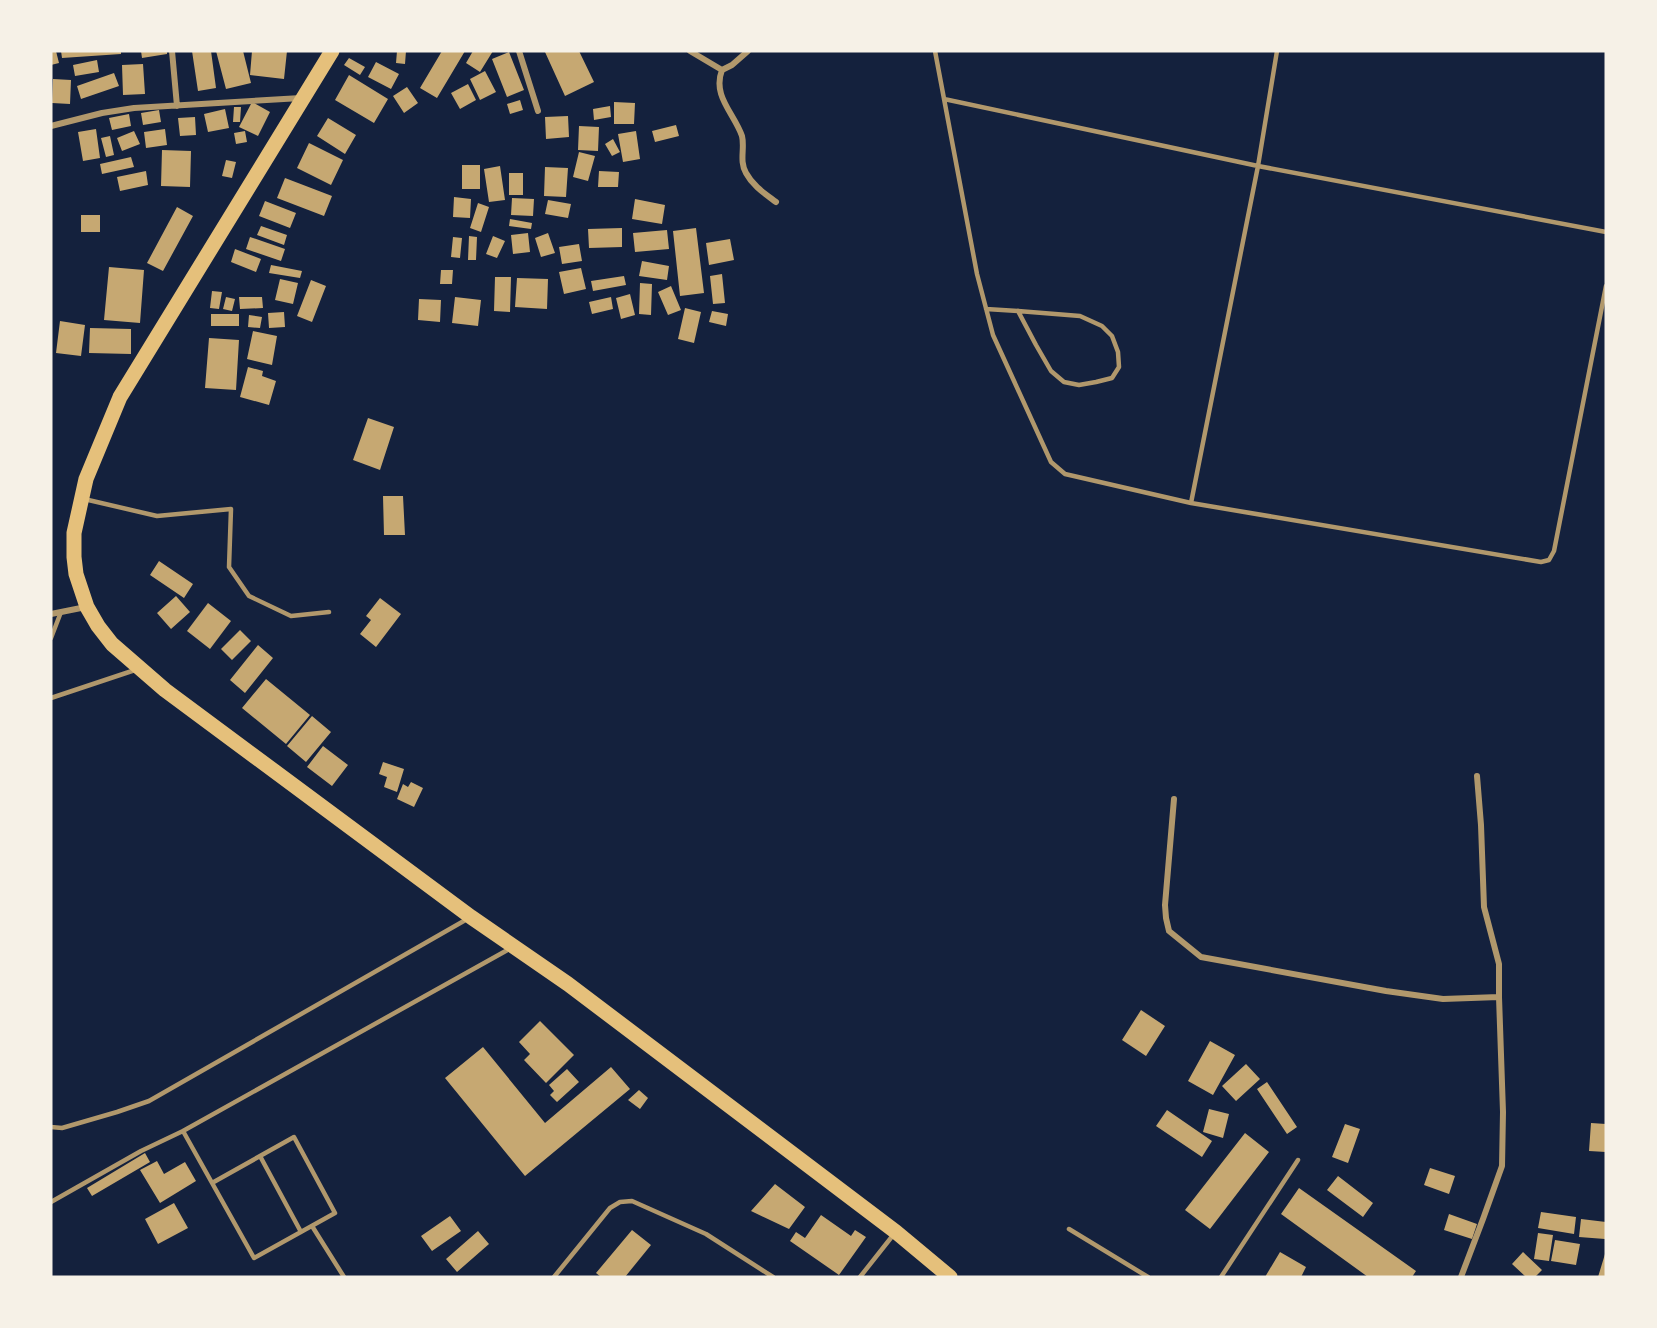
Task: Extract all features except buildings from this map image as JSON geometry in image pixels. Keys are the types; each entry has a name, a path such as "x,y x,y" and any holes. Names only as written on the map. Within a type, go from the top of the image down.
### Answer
{"main road":[{"path":"332,51 120,397 86,479 74,533 74,557 78,581 87,607 112,644 165,690 471,917 568,984 896,1232 950,1277"}],"street":[{"path":"172,51 177,106"},
{"path":"519,51 538,111"},
{"path":"690,51 722,70"},
{"path":"748,51 732,65 722,70 718,80 720,93 742,136 744,170 753,184 776,202"},
{"path":"51,126 124,109 304,98"},
{"path":"51,614 87,607"},
{"path":"1461,1277 1502,1166 1503,1112 1499,964 1484,907 1477,776"},
{"path":"1174,799 1165,905 1166,918 1169,931 1201,957 1386,991 1443,999 1499,997"}],"lane":[{"path":"935,51 977,274 993,335 1051,462 1065,474 1191,502 1541,562 1549,560 1554,551 1606,286"},
{"path":"1191,502 1258,166 1277,51"},
{"path":"944,99 1258,166 1606,232"},
{"path":"986,309 1018,311 1080,316 1102,326 1112,336 1118,352 1119,368 1112,378 1079,385 1064,382 1051,371 1018,311"},
{"path":"81,499 157,516 231,509 229,567 249,596 291,616 329,612"},
{"path":"51,638 62,612"},
{"path":"51,698 140,669"},
{"path":"51,1127 62,1128 149,1101 471,917"},
{"path":"51,1202 514,946"},
{"path":"183,1131 212,1183 254,1258 335,1213 294,1137 212,1183"},
{"path":"260,1156 301,1232"},
{"path":"1221,1277 1298,1160"},
{"path":"554,1277 610,1208 620,1202 632,1201 706,1233 773,1277"},
{"path":"312,1226 344,1277"},
{"path":"1069,1229 1148,1277"},
{"path":"860,1277 896,1232"}]}
